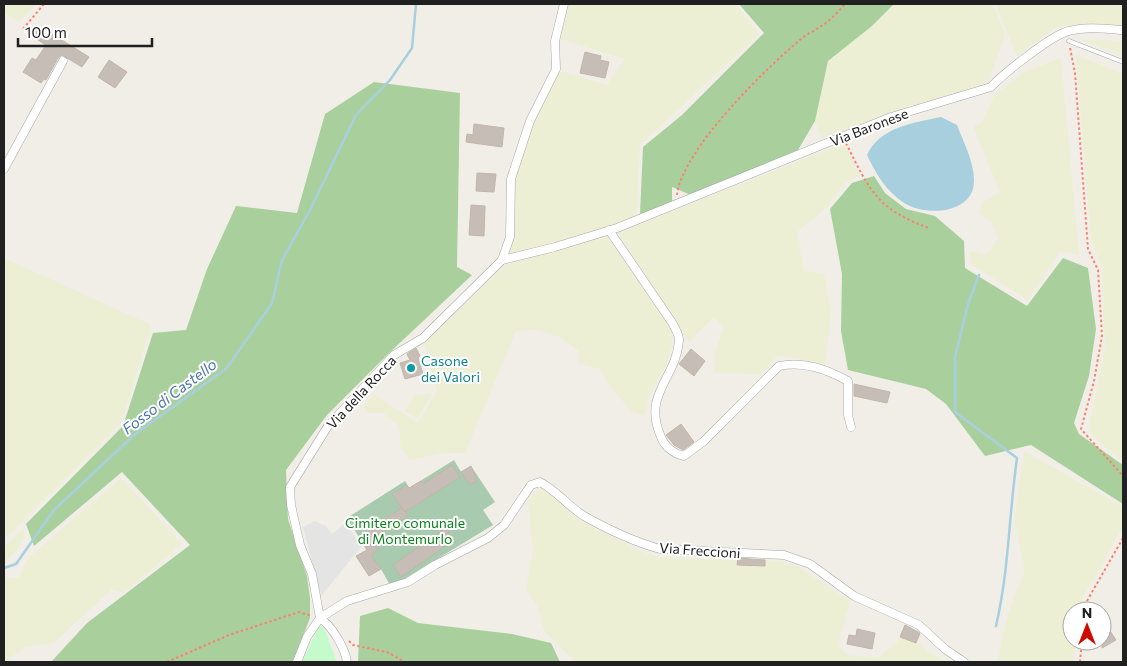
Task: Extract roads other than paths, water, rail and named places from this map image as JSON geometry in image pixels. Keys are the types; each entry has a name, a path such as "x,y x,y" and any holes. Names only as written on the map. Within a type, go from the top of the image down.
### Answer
{"street":[{"path":"502,260 510,237 511,179 530,121 556,69 555,41 564,4"},
{"name":"Via Baronese","path":"502,260 555,247 609,230 676,205 891,117 991,87 1001,76 1066,31 1085,28 1123,30"},
{"path":"4,169 63,61"},
{"path":"609,230 680,339 678,351 656,401 655,424 662,440 675,454 684,456 704,442 779,366 788,364 813,366 848,381 850,392 848,415 851,427"},
{"name":"Via della Rocca","path":"347,662 346,654 326,622 320,618 312,574 300,545 290,487 328,426 394,355 423,338 502,260"},
{"name":"Via Freccioni","path":"320,618 347,601 408,582 435,565 488,538 504,525 531,485 540,482 551,487 583,515 645,545 660,549 784,555 810,564 854,596 919,625 945,649 964,662"},
{"path":"297,662 307,637 320,618"}],"lane":[{"path":"1068,41 1123,62"}],"water":[{"path":"941,117 957,125 974,173 972,191 967,200 948,210 924,210 904,203 892,193 878,175 867,155 880,138 889,132 909,124"}],"waterway":[{"name":"Fosso di Castello","path":"4,568 16,564 54,510 134,435 227,368 272,303 282,260 310,210 356,115 390,80 412,48 416,4"},
{"path":"979,275 968,304 955,357 955,412 1017,458 1004,584 996,626"}],"place":[{"name":"Casone dei Valori","path":"411,368"}],"park label":[{"name":"Cimitero comunale di Montemurlo","path":"405,530"}]}
